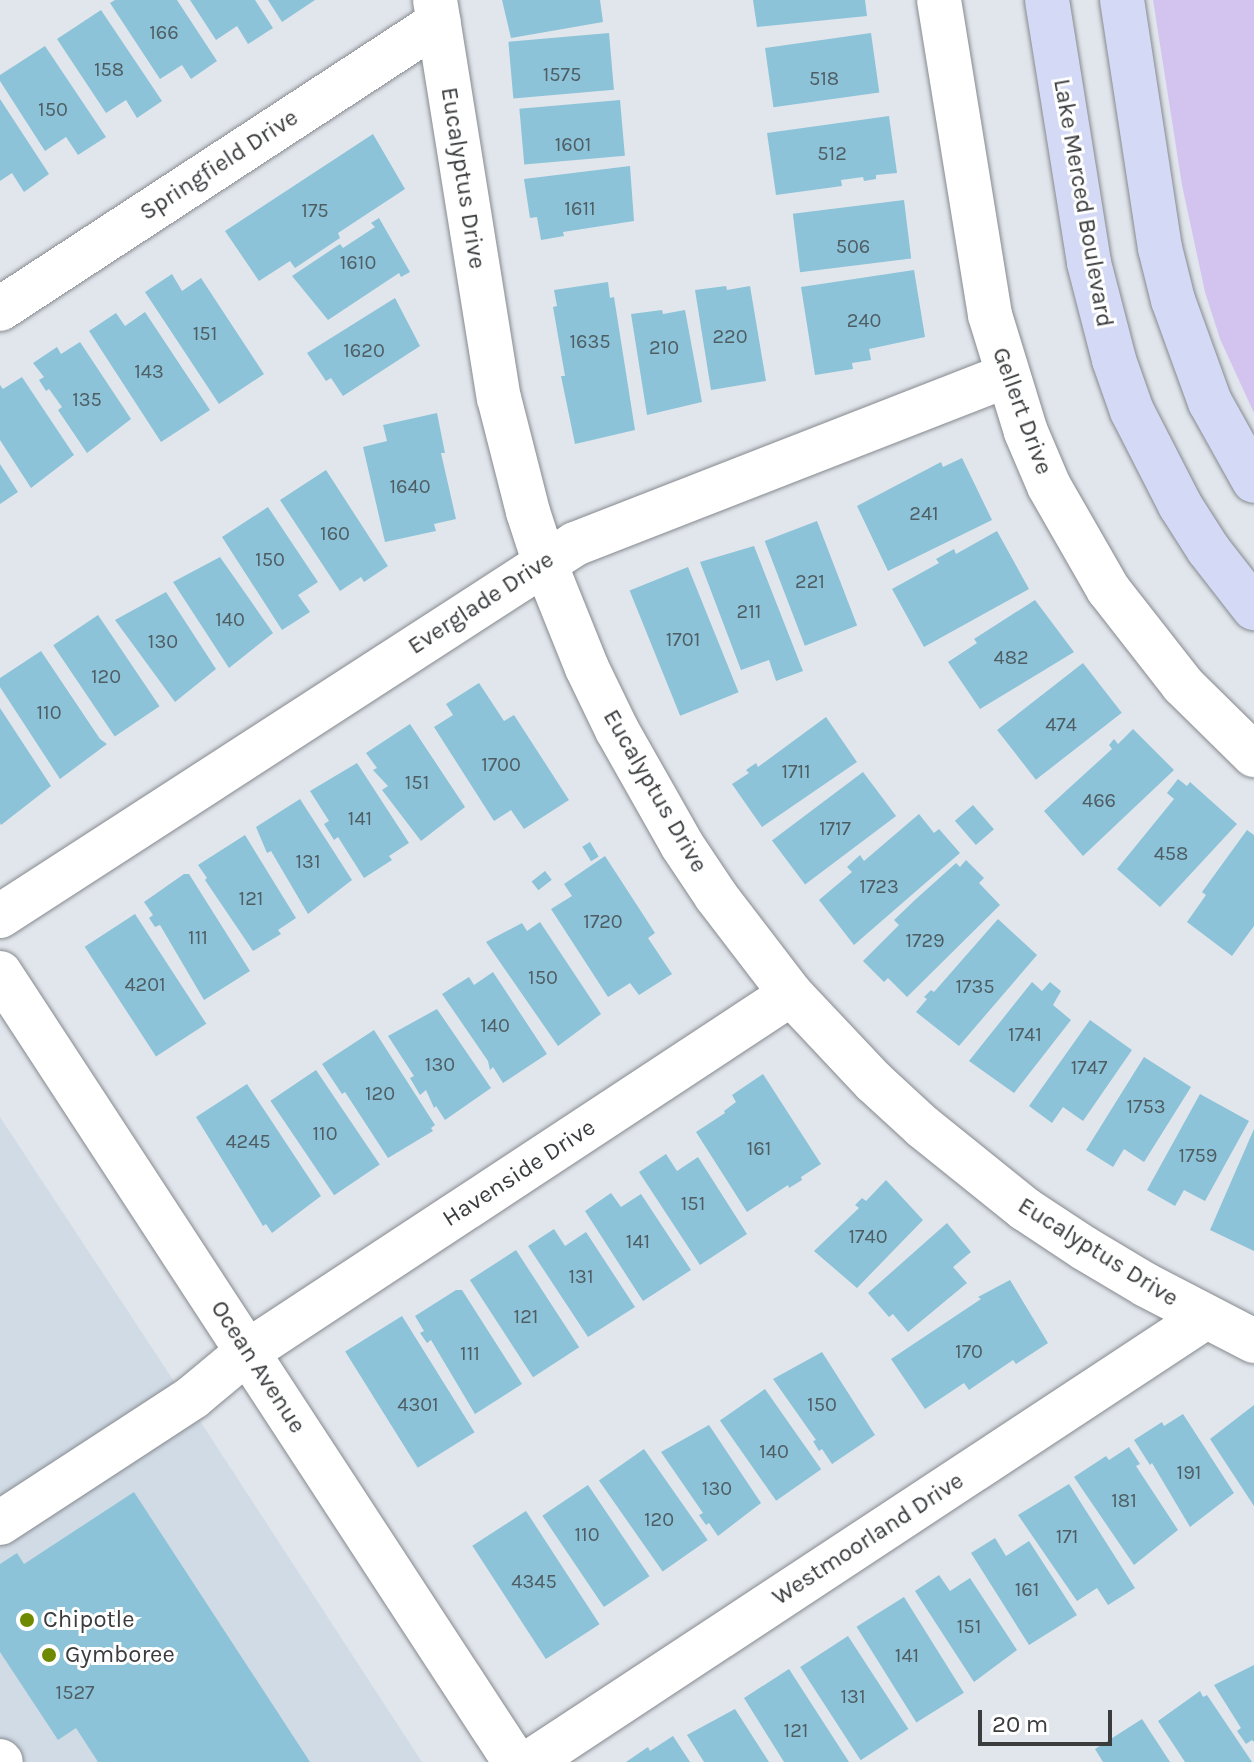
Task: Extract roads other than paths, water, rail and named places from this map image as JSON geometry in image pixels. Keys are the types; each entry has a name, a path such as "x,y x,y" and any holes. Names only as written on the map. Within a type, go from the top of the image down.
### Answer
{"main road":[{"name":"Lake Merced Boulevard","path":"1047,0 1089,263 1114,360 1144,436 1180,505 1208,549 1254,608"},
{"path":"1122,0 1160,248 1173,300 1210,402 1254,481"}],"street":[{"name":"Gellert Drive","path":"939,0 978,253 1006,376 1049,486 1108,589 1183,685 1254,755"},
{"name":"Springfield Drive","path":"0,309 437,11"},
{"name":"Eucalyptus Drive","path":"437,11 499,398 544,561 587,668 649,788 716,896 791,994 874,1082 973,1170 1084,1248 1254,1341"},
{"name":"Everglade Drive","path":"0,916 544,561 608,528 1006,376"},
{"name":"Ocean Avenue","path":"0,973 515,1762"},
{"name":"Havenside Drive","path":"0,1523 193,1397 247,1352 791,994"},
{"name":"Westmoorland Drive","path":"530,1762 1206,1317"}],"place":[{"name":"Chipotle","path":"27,1620"},
{"name":"Gymboree","path":"49,1655"}]}
